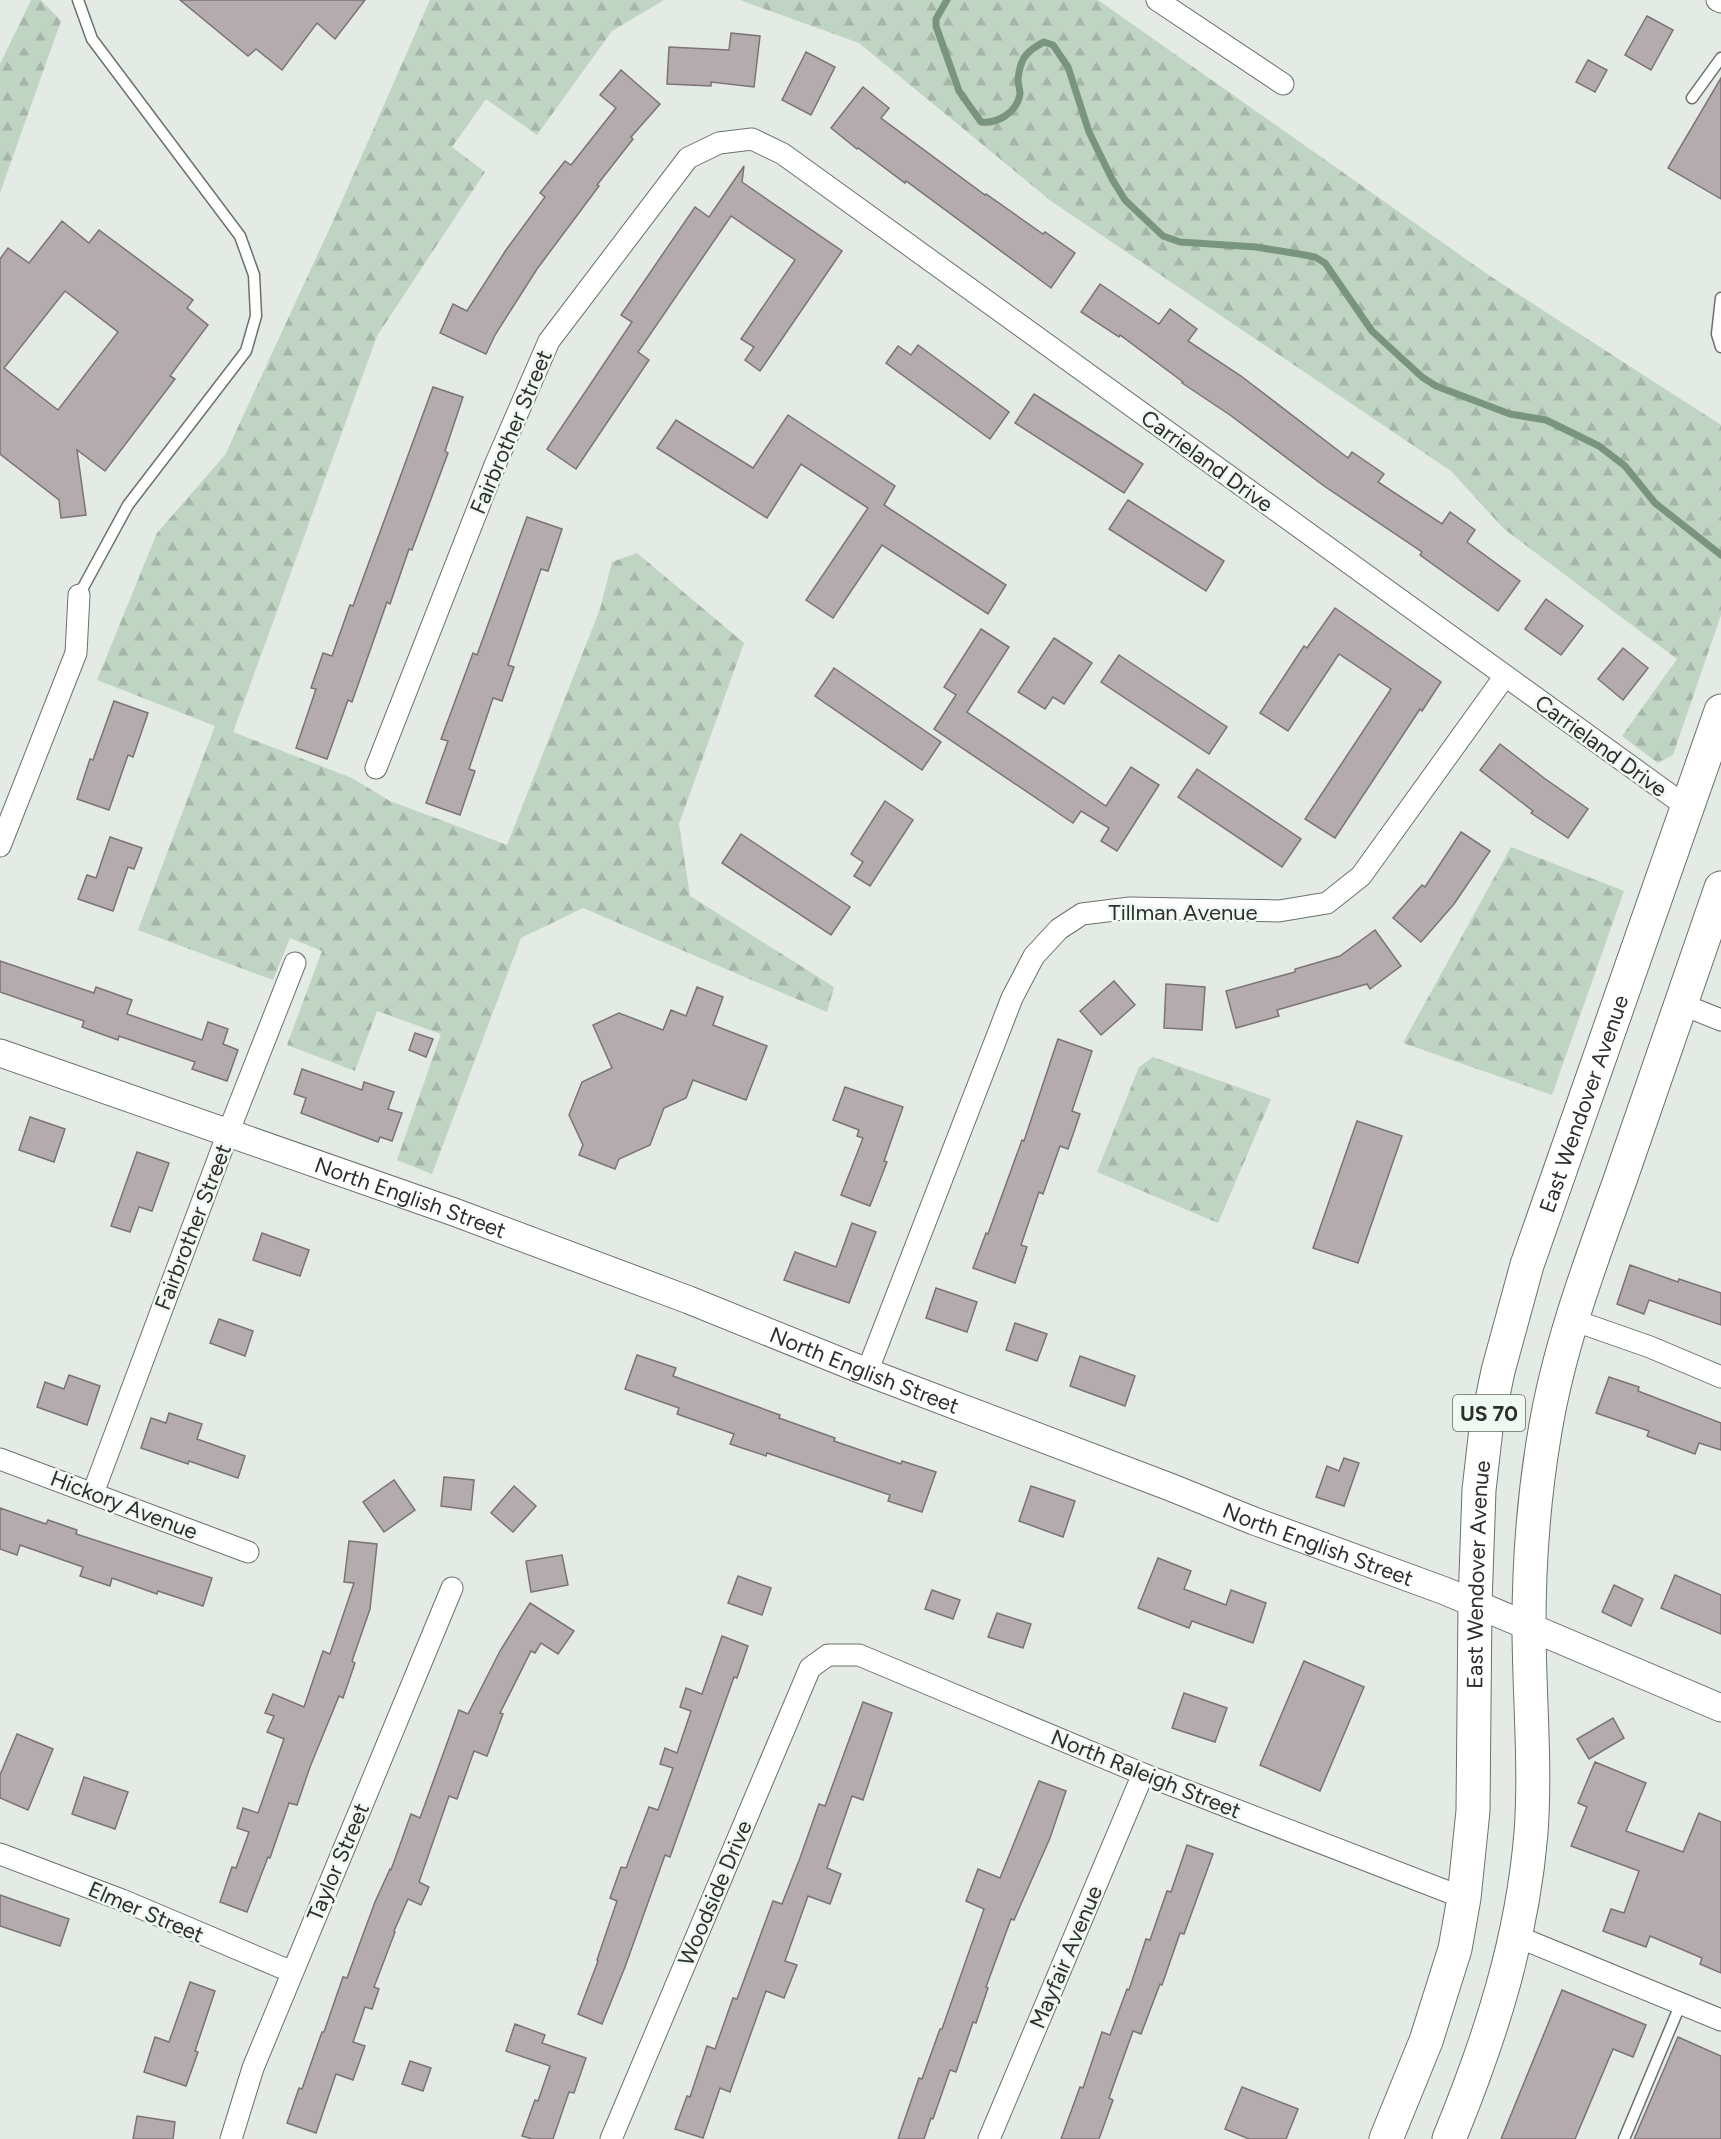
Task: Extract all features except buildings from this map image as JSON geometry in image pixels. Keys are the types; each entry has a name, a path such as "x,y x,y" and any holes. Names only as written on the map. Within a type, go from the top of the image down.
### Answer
{"highway":[{"name":"East Wendover Avenue","path":"1386,2139 1426,2041 1455,1949 1464,1898 1473,1811 1475,1604 1479,1490 1486,1429 1498,1371 1527,1265 1721,711"},
{"name":"US 70","path":"1449,2139 1490,2034 1502,1995 1516,1936 1524,1888 1531,1821 1533,1768 1529,1626 1532,1542 1540,1462 1557,1372 1721,888"}],"street":[{"path":"1157,0 1283,84"},
{"path":"1717,0 1721,2"},
{"name":"Carrieland Drive","path":"719,142 752,139 783,154 1687,807"},
{"name":"Fairbrother Street","path":"376,768 495,465 549,341 688,158 719,142"},
{"path":"0,846 76,652 79,595"},
{"name":"Tillman Avenue","path":"867,1372 1012,998 1034,956 1059,929 1082,915 1130,908 1279,911 1327,903 1361,876 1505,676"},
{"name":"Fairbrother Street","path":"93,1493 228,1132 295,963"},
{"path":"1681,1004 1721,1020"},
{"name":"North English Street","path":"0,1053 466,1216 690,1300 867,1372 1254,1521 1445,1591 1721,1708"},
{"path":"1573,1320 1650,1347 1721,1377"},
{"name":"Hickory Avenue","path":"0,1459 248,1552"},
{"name":"Taylor Street","path":"231,2139 253,2068 452,1588"},
{"name":"North Raleigh Street","path":"828,1655 859,1655 1143,1774 1464,1898"},
{"name":"Woodside Drive","path":"611,2139 810,1668 828,1655"},
{"name":"Mayfair Avenue","path":"989,2139 1143,1774"},
{"name":"Elmer Street","path":"0,1854 122,1900 292,1972"},
{"path":"1516,1936 1721,2020"}],"lane":[{"path":"78,0 92,39 240,236 254,274 256,316 246,351 128,505 79,595"},
{"path":"1692,98 1721,58"},
{"path":"1721,298 1717,334 1721,347"},
{"path":"1624,2139 1681,2003"}],"green space":[{"path":"31,0 41,0 61,21 0,193 0,64"},
{"path":"430,0 664,0 612,31 537,135 486,99 452,147 485,172 377,336 233,732 352,778 390,801 507,845 600,609 612,562 637,553 744,643 679,824 690,896 834,987 827,1012 583,908 521,938 432,1174 397,1160 441,1034 377,1011 355,1071 287,1045 322,951 290,938 273,980 138,930 215,726 97,680 157,533 225,455 334,219"},
{"path":"740,0 1098,0 1490,276 1721,425 1721,615 1673,755 1658,763 1622,736 1677,659 1504,529 1451,471 1051,201 859,43"},
{"path":"1511,847 1624,891 1552,1095 1403,1043"},
{"path":"1153,1057 1271,1099 1218,1223 1097,1172 1139,1067"}],"waterway":[{"path":"947,0 936,19 936,26 959,91 981,122 1000,119 1011,111 1020,94 1018,79 1020,66 1025,56 1044,42 1053,45 1068,67 1089,132 1112,179 1125,200 1163,236 1180,242 1256,247 1315,257 1325,263 1372,331 1422,377 1436,386 1510,414 1546,420 1599,446 1625,466 1655,503 1721,555"}]}
